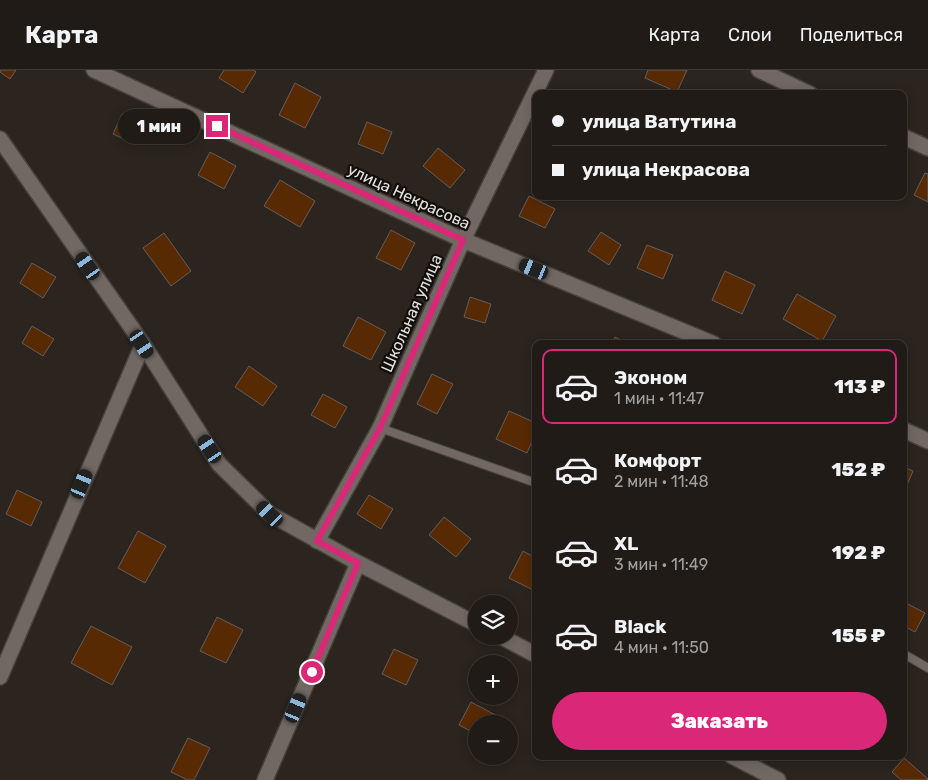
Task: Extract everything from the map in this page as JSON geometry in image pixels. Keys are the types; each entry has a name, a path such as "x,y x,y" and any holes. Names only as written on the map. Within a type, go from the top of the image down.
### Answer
{"street":[{"name":"улица Некрасова","path":"94,70 463,240 704,340"},
{"name":"Школьная улица","path":"536,90 546,70"},
{"path":"759,70 802,90"},
{"name":"Школьная улица","path":"317,541 380,428 463,240 532,99"},
{"path":"907,138 928,148"},
{"path":"0,139 142,344 219,464 270,514 358,563 468,620"},
{"path":"0,677 142,344"},
{"path":"907,431 928,441"},
{"path":"265,780 358,563"},
{"path":"517,645 532,653"},
{"path":"740,760 778,780"}],"lane":[{"path":"380,428 532,482"},
{"path":"907,656 928,668"}],"building":[{"path":"0,70 16,70 10,79"},
{"path":"224,70 254,70 256,72 243,93 219,78"},
{"path":"648,70 687,70 678,90 672,90 645,78"},
{"path":"295,83 321,97 305,128 279,115"},
{"path":"122,114 144,124 134,144 113,134"},
{"path":"367,122 392,132 383,154 358,144"},
{"path":"438,148 465,170 450,188 423,166"},
{"path":"210,152 236,166 224,189 198,175"},
{"path":"925,173 928,174 928,202 914,195"},
{"path":"280,180 315,201 300,227 264,206"},
{"path":"529,196 532,200 537,200 555,209 545,228 519,216"},
{"path":"391,230 415,243 401,270 376,258"},
{"path":"601,232 621,245 609,265 588,251"},
{"path":"164,233 191,271 171,286 143,248"},
{"path":"647,245 673,255 663,279 637,268"},
{"path":"32,263 56,277 43,298 20,283"},
{"path":"725,271 755,285 742,314 712,300"},
{"path":"797,294 836,316 823,340 783,319"},
{"path":"470,297 491,304 485,323 464,317"},
{"path":"358,317 386,332 371,360 343,346"},
{"path":"32,326 54,339 43,356 22,343"},
{"path":"249,366 277,386 263,406 235,387"},
{"path":"432,374 453,384 437,414 417,404"},
{"path":"323,394 347,407 335,428 311,415"},
{"path":"509,411 532,421 532,441 527,453 496,439"},
{"path":"907,468 913,471 907,485"},
{"path":"17,490 42,502 31,526 6,514"},
{"path":"369,495 393,509 381,529 357,514"},
{"path":"444,517 471,539 456,557 429,535"},
{"path":"138,531 166,546 145,583 118,568"},
{"path":"523,551 532,556 531,589 509,578"},
{"path":"907,604 925,613 915,632 907,628"},
{"path":"217,617 243,630 226,663 200,651"},
{"path":"91,626 132,647 112,685 71,663"},
{"path":"394,649 418,660 406,685 382,674"},
{"path":"469,705 477,705 495,715 468,715 468,730 459,725"},
{"path":"188,738 210,748 194,780 188,780 171,772"},
{"path":"902,760 906,760 928,780 901,780 892,772"}],"route":[{"path":"217,126 463,240 380,428 317,541 358,563 312,672"}]}
